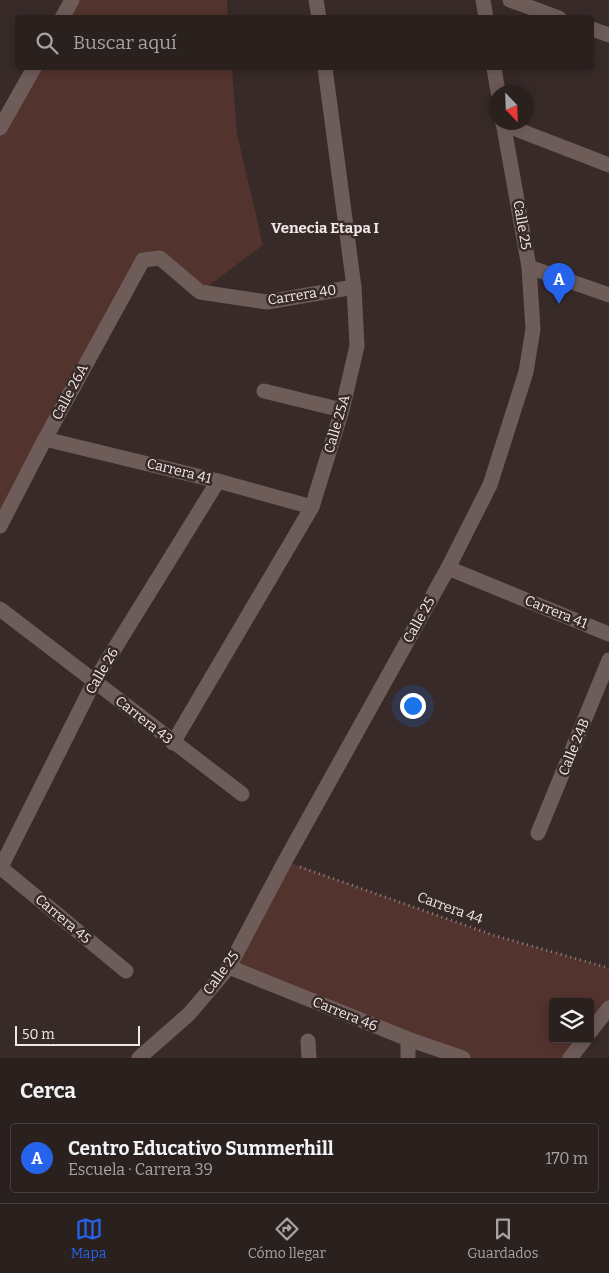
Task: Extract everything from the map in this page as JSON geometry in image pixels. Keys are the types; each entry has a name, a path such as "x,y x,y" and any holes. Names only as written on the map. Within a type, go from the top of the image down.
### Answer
{"street":[{"path":"64,15 72,0"},
{"path":"316,0 318,15"},
{"path":"483,0 486,15"},
{"path":"510,0 551,15"},
{"path":"594,30 609,36"},
{"path":"2,119 33,70"},
{"name":"Calle 25A","path":"173,743 312,507 342,410 357,346 354,287 325,70"},
{"path":"494,70 497,85"},
{"name":"Calle 25","path":"139,1058 189,1014 229,967 285,861 448,568 490,485 526,372 533,328 529,267 504,130"},
{"path":"519,130 609,165"},
{"name":"Carrera 40","path":"143,260 160,258 200,292 267,302 354,287"},
{"name":"Calle 26A","path":"0,526 45,439 143,260"},
{"path":"529,267 609,294"},
{"path":"264,391 342,410"},
{"name":"Carrera 41","path":"45,439 218,481 312,507"},
{"name":"Calle 26","path":"0,868 94,682 218,481"},
{"name":"Carrera 41","path":"448,568 609,634"},
{"name":"Carrera 43","path":"0,609 242,794"},
{"name":"Calle 24B","path":"538,833 609,660"},
{"name":"Carrera 45","path":"0,868 126,971"},
{"name":"Carrera 46","path":"229,967 408,1039 463,1058"},
{"path":"594,1027 609,1008"},
{"path":"408,1039 408,1058"},
{"path":"308,1041 309,1058"},
{"path":"570,1058 582,1043"}],"path":[{"name":"Carrera 44","path":"285,861 493,935 609,968"}],"shaded area":[{"path":"72,0 227,0 228,15 64,15"},
{"path":"33,70 232,70 237,134 263,245 200,292 160,258 143,260 0,526 0,128"},
{"path":"285,861 493,935 609,968 609,1008 594,1027 594,998 549,998 549,1043 582,1043 570,1058 463,1058 229,967"}],"place":[{"name":"Centro Educativo Summerhill","path":"559,304"}],"district":[{"name":"Venecia Etapa I","path":"325,228"}]}
